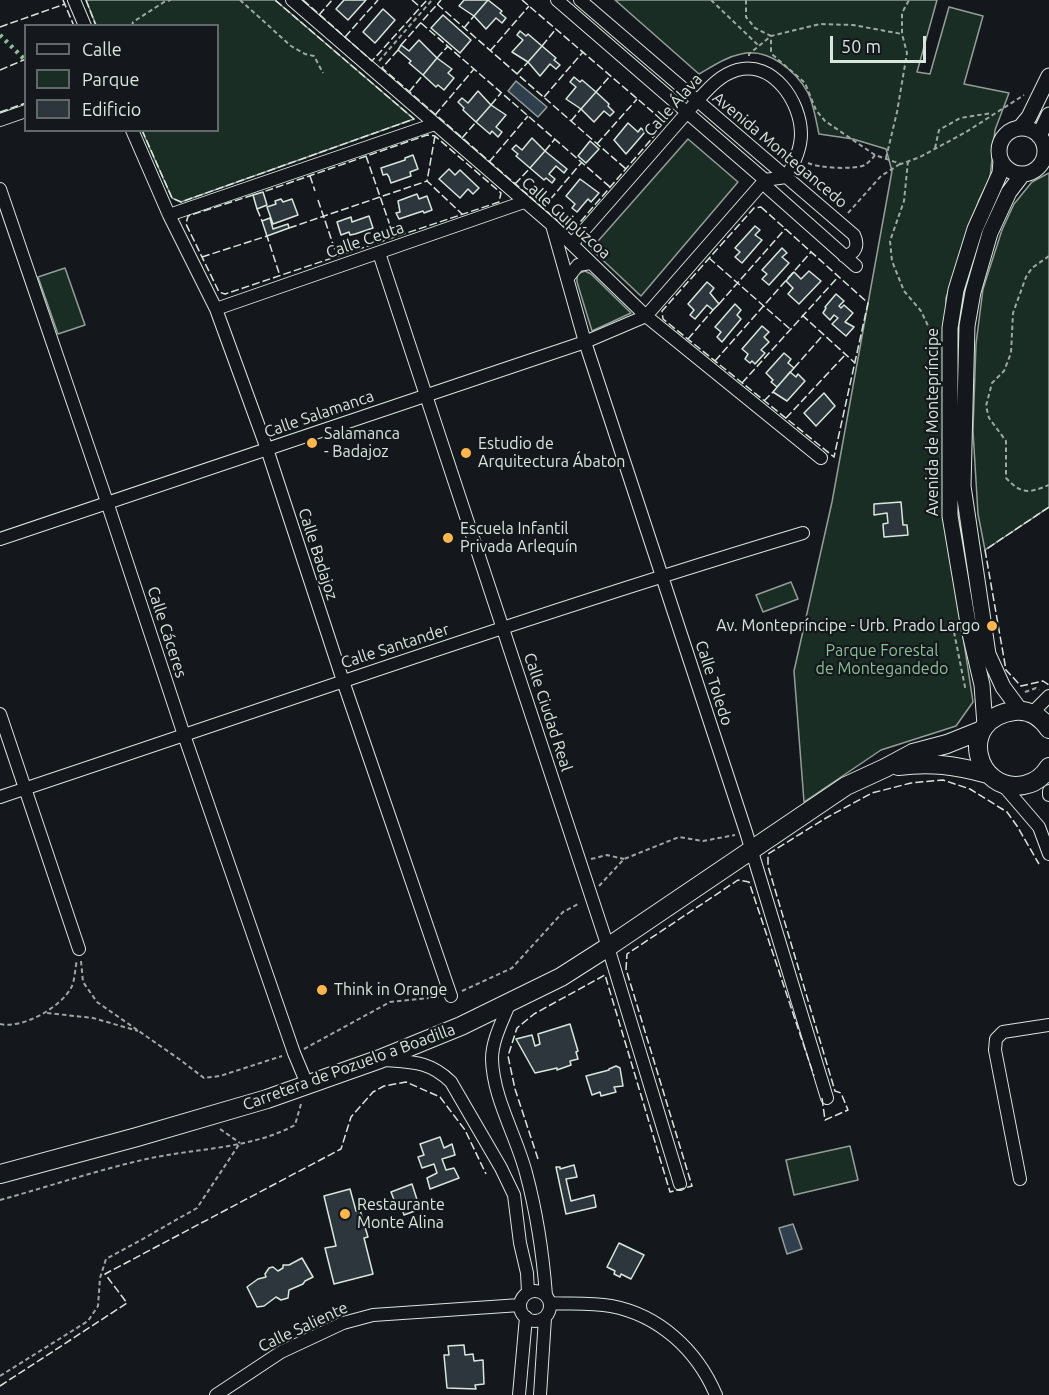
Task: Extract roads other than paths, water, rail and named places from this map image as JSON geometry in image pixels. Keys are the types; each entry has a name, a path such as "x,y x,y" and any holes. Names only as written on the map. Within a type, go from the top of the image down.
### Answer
{"main road":[{"name":"Carretera de Pozuelo a Boadilla","path":"0,1174 267,1099 380,1059 461,1026 561,976 608,947 748,841 846,786 913,753 947,744 983,728 1000,713 1026,711"},
{"path":"1026,711 1049,727"},
{"path":"983,728 978,745 980,761 995,779"},
{"name":"Carretera de Pozuelo a Boadilla","path":"885,768 926,763 966,768 1017,787 1032,783 1044,775 1049,767"}],"street":[{"path":"74,0 85,24"},
{"name":"Calle Guipúzcoa","path":"292,0 552,225 646,316 821,458"},
{"name":"Avenida Montegancedo","path":"557,0 765,180 768,188 856,266"},
{"name":"Avenida Montegancedo","path":"580,0 854,235 857,240 856,249 844,256"},
{"name":"Calle Álava","path":"572,244 697,101 723,76 740,70 764,72 774,78 790,96 800,122 800,147 786,177"},
{"path":"1049,76 1029,117 1020,128 1007,134 1002,140 999,154 1001,161 1010,171 1022,175 1031,173 1046,160 1044,140 1049,115"},
{"path":"0,120 24,112"},
{"path":"169,215 435,124"},
{"path":"1020,128 1034,131 1044,140"},
{"name":"Calle Badajoz","path":"133,132 169,215 216,309 267,449 343,681 451,996"},
{"name":"Avenida de Montepríncipe","path":"983,728 982,685 969,629 950,516 950,328 956,290 975,229 1000,173 1001,161"},
{"name":"Avenida de Montepríncipe","path":"1022,175 1009,192 990,234 973,292 967,326 963,486 988,654 1003,687 1026,711"},
{"path":"646,316 765,180 786,177"},
{"name":"Calle Cáceres","path":"0,189 184,735 294,1053 307,1084"},
{"name":"Calle Ceuta","path":"216,309 524,202"},
{"name":"Calle Toledo","path":"552,225 585,342 748,841 827,1098"},
{"name":"Calle Ciudad Real","path":"379,253 592,896 680,1184"},
{"path":"567,279 578,265 591,263"},
{"name":"Calle Salamanca","path":"0,539 585,342 646,316"},
{"name":"Calle Santander","path":"0,797 661,575 802,532"},
{"path":"1026,711 1049,696"},
{"path":"0,714 79,949"},
{"path":"995,779 1039,827 1049,855"},
{"path":"510,1002 496,1039 492,1056 493,1070 526,1173 548,1299 548,1314 544,1318 538,1320 526,1317 522,1312 520,1305 522,1298 528,1292 541,1291 548,1299 610,1306 641,1314 673,1335 692,1353 709,1378 716,1395"},
{"path":"1020,1179 995,1050 996,1039 1003,1032 1049,1025"},
{"path":"380,1059 419,1062 441,1072 451,1082 514,1195 528,1292"},
{"name":"Calle Saliente","path":"216,1395 281,1352 343,1323 373,1315 520,1305"},
{"path":"519,1395 526,1317"},
{"path":"540,1395 544,1318"}],"water":[{"path":"516,81 547,107 538,117 508,91"},
{"path":"793,1224 802,1249 787,1254 779,1228"}],"place":[{"name":"Salamanca - Badajoz","path":"312,443"},
{"name":"Estudio de Arquitectura Ábaton","path":"466,453"},
{"name":"Escuela Infantil Privada Arlequín","path":"448,538"},
{"name":"Av. Montepríncipe - Urb. Prado Largo","path":"992,626"},
{"name":"Think in Orange","path":"322,990"},
{"name":"Restaurante Monte Alina","path":"345,1214"}],"park label":[{"name":"Parque Forestal de Montegandedo","path":"882,660"}]}
